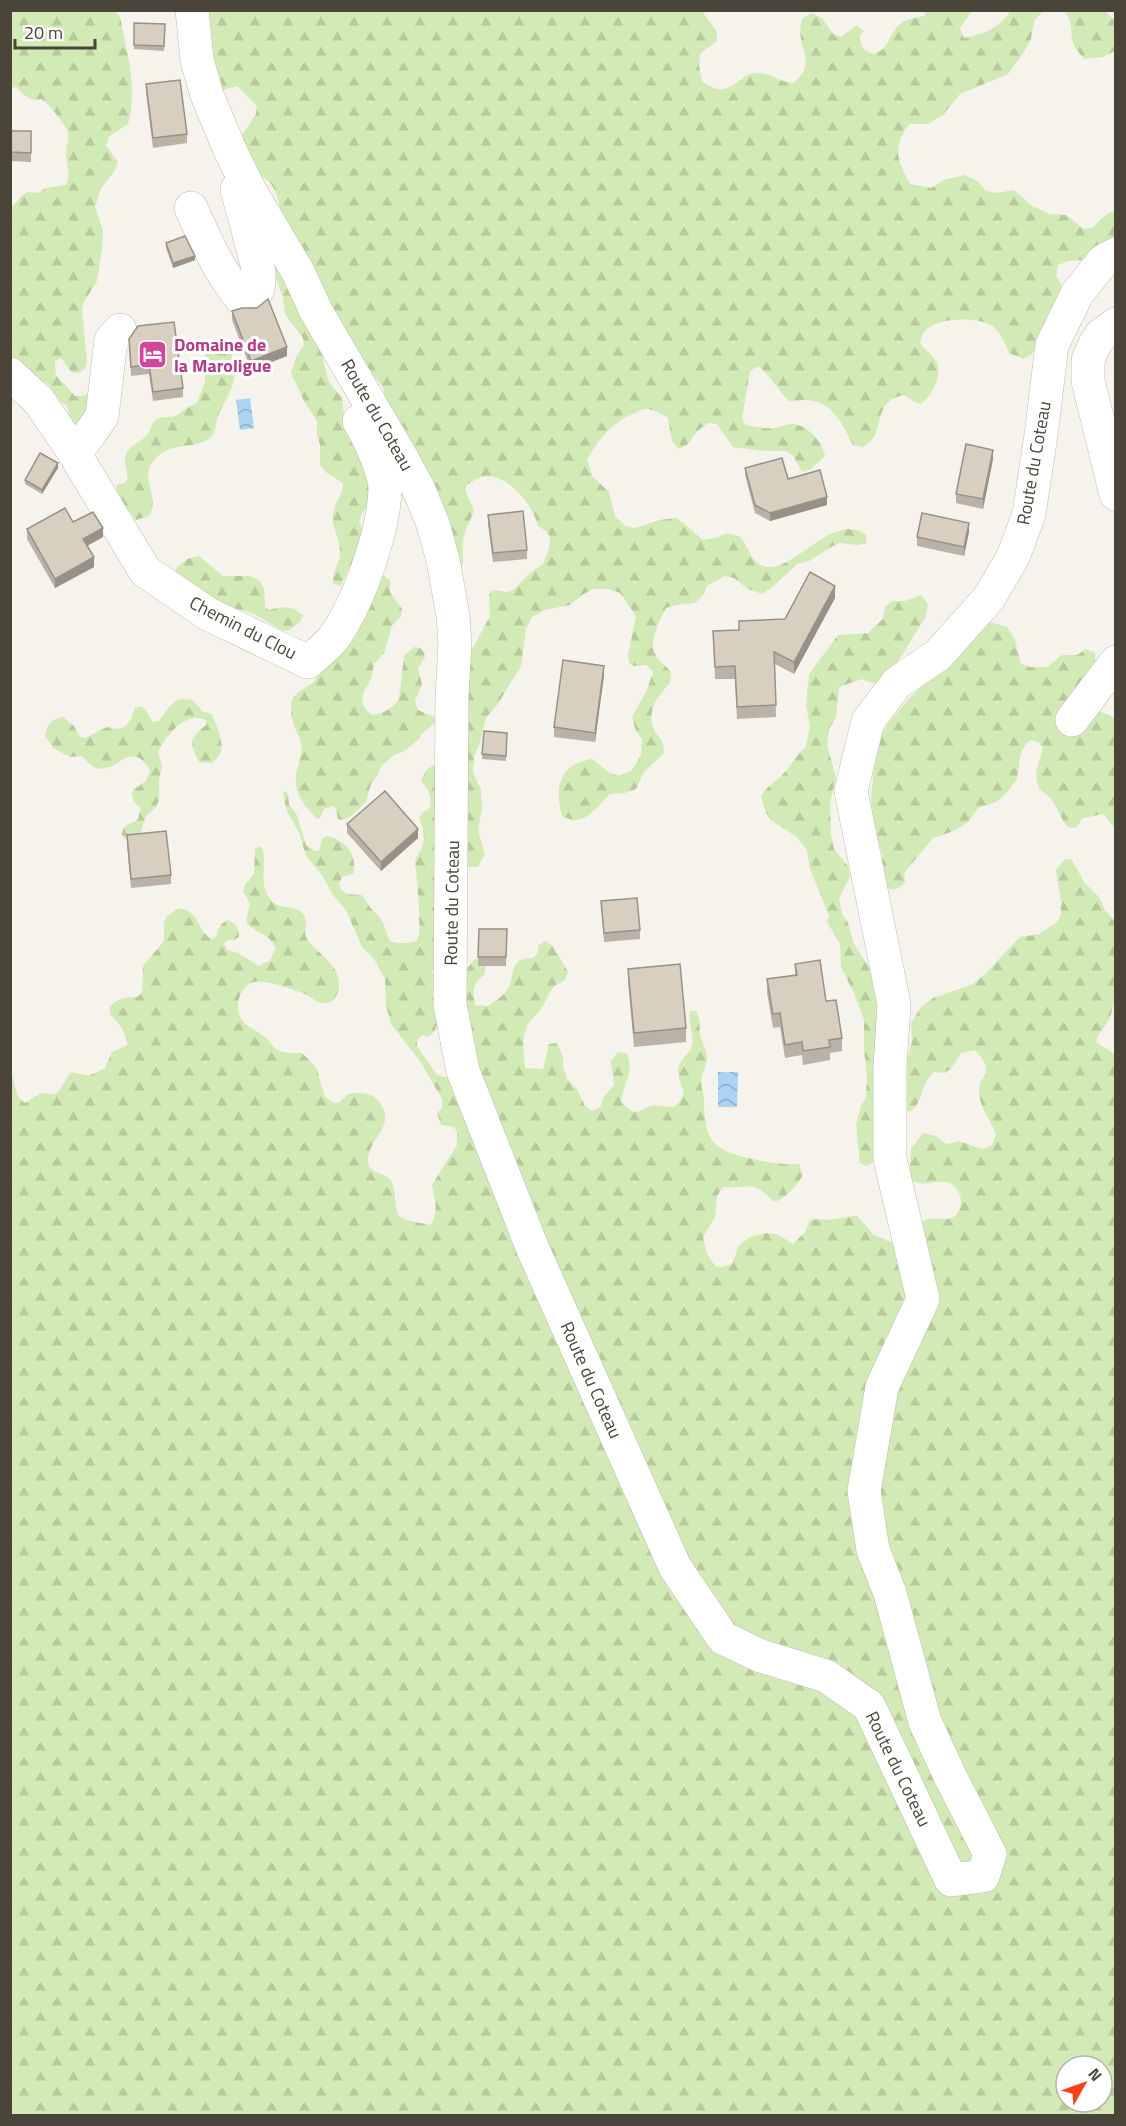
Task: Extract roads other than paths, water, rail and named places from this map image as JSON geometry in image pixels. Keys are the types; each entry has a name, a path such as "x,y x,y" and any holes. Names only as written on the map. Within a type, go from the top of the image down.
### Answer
{"street":[{"name":"Route du Coteau","path":"192,10 197,60 219,127 240,172 298,272 316,311 419,490 433,524 443,560 453,616 455,643 452,696 450,1005 463,1071 532,1247 675,1567 723,1638 761,1656 826,1676 868,1706 951,1880 983,1876 990,1854 925,1722 890,1593 873,1550 864,1491 882,1387 923,1299 890,1159 890,1067 894,1004 851,791 868,721 897,683 938,655 989,598 1013,557 1029,514 1052,345 1077,294 1103,261 1116,254"},
{"path":"191,208 228,281 241,298 251,299 257,294 259,272 237,191 236,174 240,172"},
{"path":"1116,324 1101,334 1095,344 1088,360 1088,381 1116,494"},
{"path":"73,451 87,438 102,416 111,340 120,330"},
{"name":"Chemin du Clou","path":"10,374 39,401 73,451 145,571 208,614 308,662 332,640 351,606 380,530 385,487 371,441 347,402 356,378"},
{"path":"1072,720 1116,662"}],"water":[{"path":"250,398 254,428 240,430 236,400"},
{"path":"718,1072 738,1072 737,1107 718,1107"}],"place":[{"name":"Domaine de la Maroligue","path":"153,355"}]}
